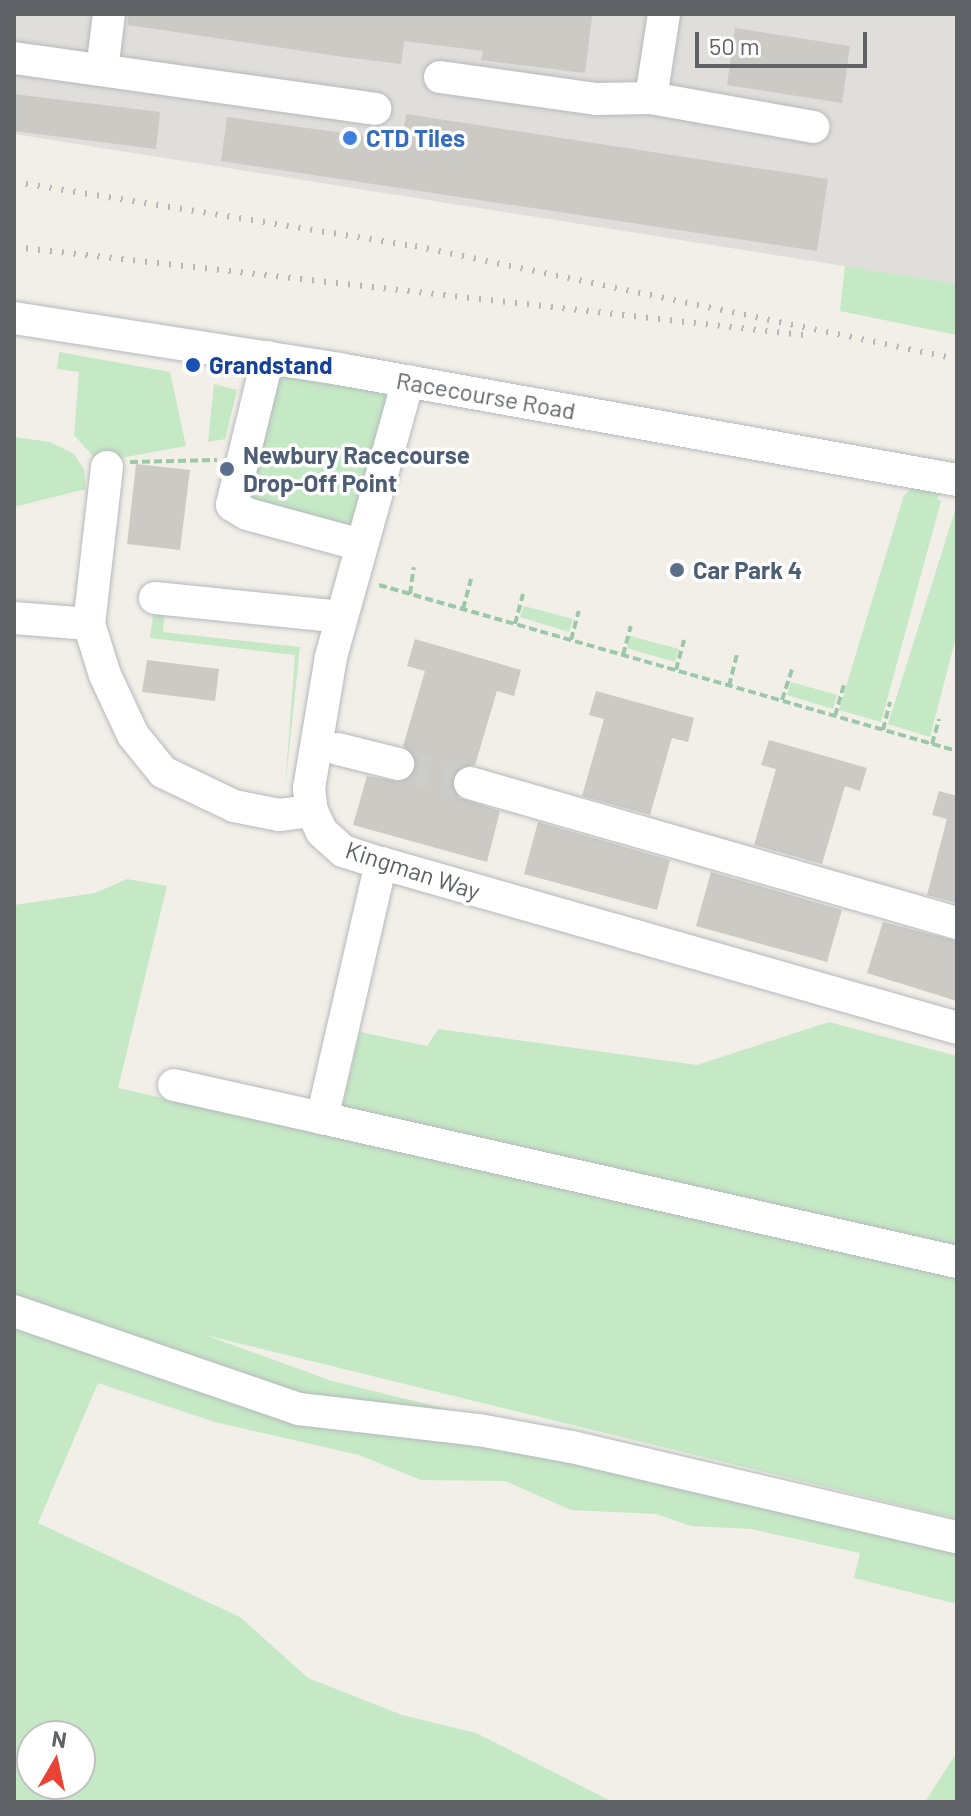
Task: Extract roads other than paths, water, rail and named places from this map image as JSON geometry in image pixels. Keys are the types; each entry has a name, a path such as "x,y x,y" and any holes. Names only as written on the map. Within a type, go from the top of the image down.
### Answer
{"street":[{"path":"102,70 109,14"},
{"path":"651,98 664,14"},
{"path":"14,58 375,109"},
{"path":"440,77 596,99 651,98 813,127"},
{"name":"Racecourse Road","path":"14,318 408,381 957,480"},
{"path":"268,357 231,497 236,509 361,545"},
{"path":"107,467 89,624 105,675 133,735 163,772 234,806 279,815 312,811 326,750 341,617 408,381"},
{"path":"155,598 341,617"},
{"path":"14,618 89,624"},
{"path":"326,750 398,764"},
{"path":"470,783 957,923"},
{"name":"Kingman Way","path":"312,811 322,832 343,851 957,1028"},
{"path":"322,1118 381,863"},
{"path":"174,1085 957,1262"},
{"path":"14,1311 299,1409 479,1430 572,1447 957,1537"}],"tunnel":[{"path":"398,764 470,783"}],"railway":[{"path":"14,182 415,246 957,359"},
{"path":"14,247 803,335"}],"place":[{"name":"CTD Tiles","path":"350,138"},
{"name":"Grandstand","path":"193,365"},
{"name":"Newbury Racecourse Drop-Off Point","path":"227,469"},
{"name":"Car Park 4","path":"677,570"}]}
